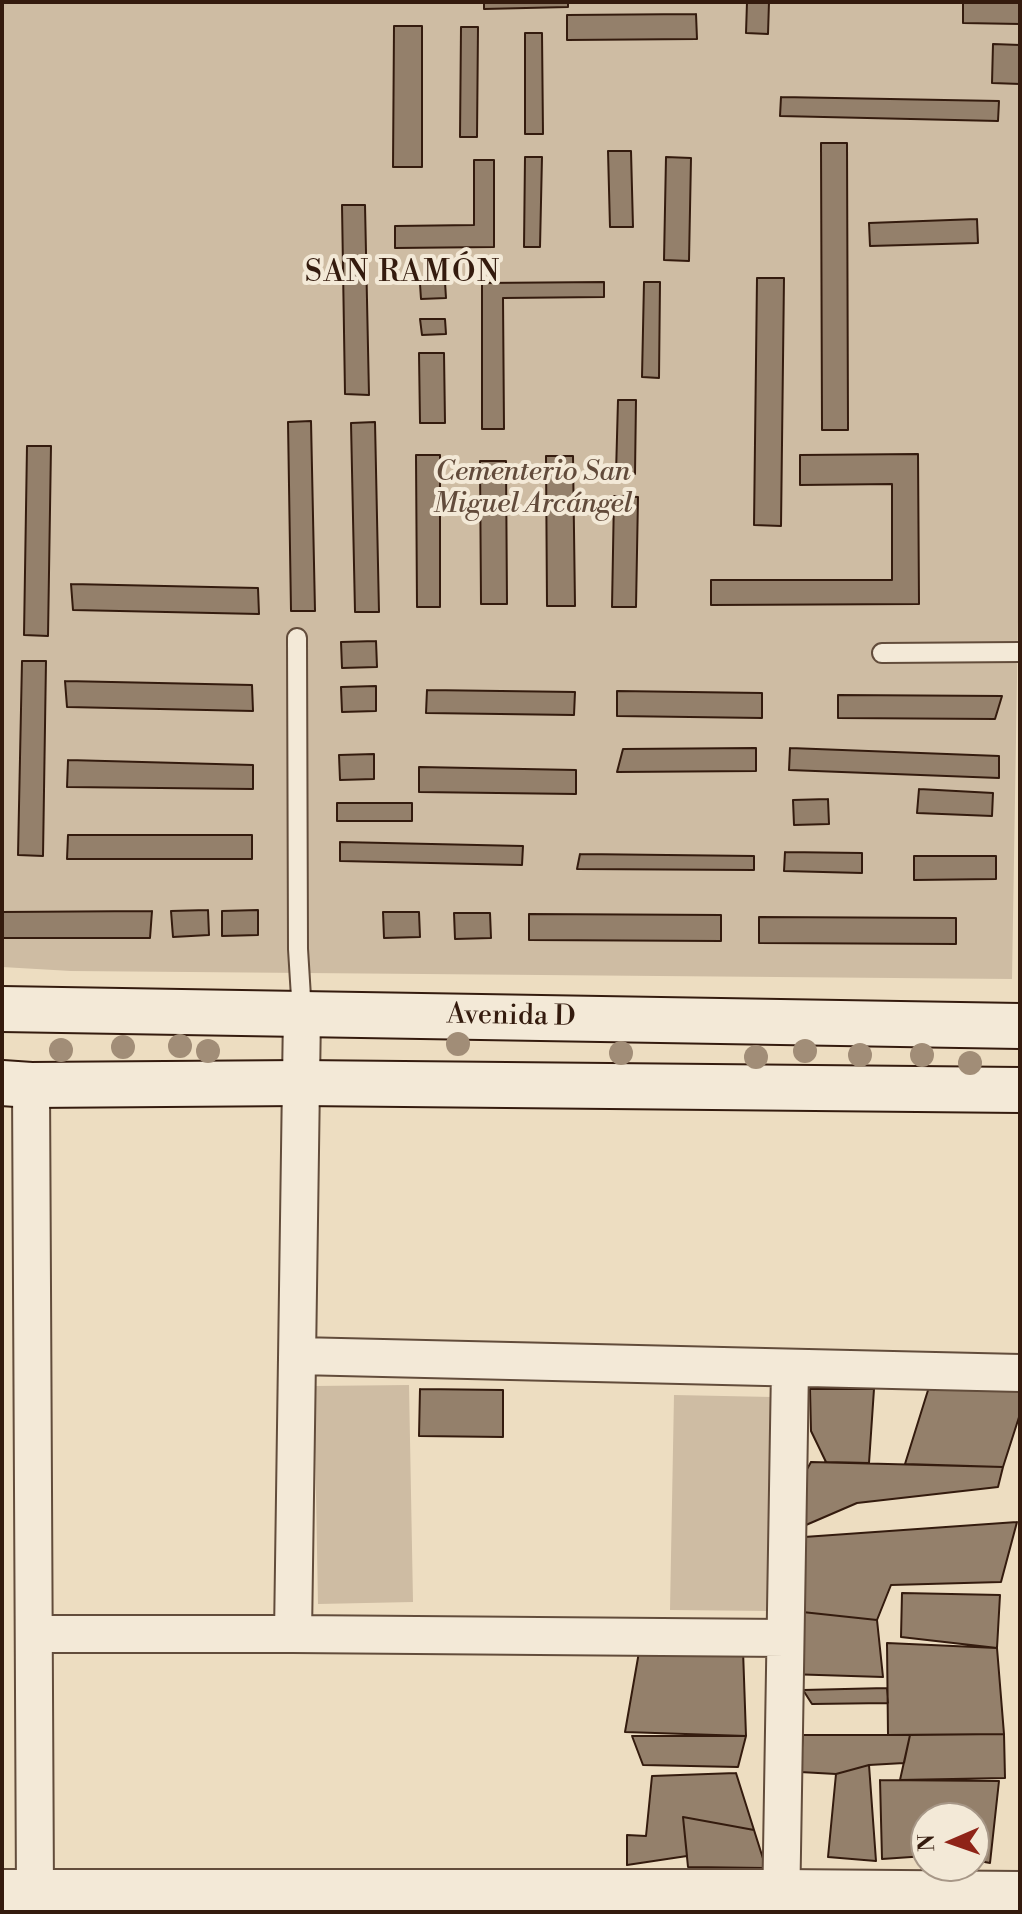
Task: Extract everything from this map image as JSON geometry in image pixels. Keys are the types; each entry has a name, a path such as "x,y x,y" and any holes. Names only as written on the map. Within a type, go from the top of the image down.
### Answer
{"main road":[{"name":"Avenida D","path":"2,1009 1020,1026"},
{"path":"17,1084 301,1083 1020,1090"},
{"path":"18,1892 782,1902 1020,1894"}],"street":[{"path":"293,1634 302,1013"},
{"path":"17,1084 34,1634 18,1892"},
{"path":"298,1356 1020,1373"},
{"path":"782,1902 790,1368"},
{"path":"34,1634 785,1638"}],"lane":[{"path":"297,638 298,934 302,1013"},
{"path":"882,653 1020,652"}],"green space":[{"name":"Cementerio San Miguel Arcángel","path":"2,2 1020,2 1020,499 1012,979 71,971 2,967"},
{"path":"409,1385 413,1602 318,1604 314,1386"},
{"path":"674,1395 773,1397 770,1611 670,1610"}],"building":[{"path":"484,2 568,2 568,7 484,9"},
{"path":"747,2 769,2 768,34 746,33"},
{"path":"963,2 1020,2 1020,24 963,23"},
{"path":"696,14 697,39 567,40 567,15"},
{"path":"394,26 422,26 422,167 393,167"},
{"path":"461,27 478,27 477,137 460,137"},
{"path":"525,33 542,33 543,134 525,134"},
{"path":"993,44 1020,45 1020,84 992,83"},
{"path":"781,97 999,101 998,121 780,116"},
{"path":"821,143 847,143 848,430 822,430"},
{"path":"608,151 631,151 633,227 610,227"},
{"path":"525,157 542,157 540,247 524,247"},
{"path":"666,157 691,158 689,261 664,260"},
{"path":"474,160 494,160 494,247 395,248 395,226 474,225"},
{"path":"342,205 365,205 369,395 345,394"},
{"path":"977,219 978,243 870,246 869,223"},
{"path":"757,278 784,278 781,526 754,525"},
{"path":"445,282 446,298 421,299 420,284"},
{"path":"604,282 604,297 503,298 504,429 482,429 482,283"},
{"path":"644,282 660,282 659,378 642,377"},
{"path":"420,319 445,319 446,334 422,335"},
{"path":"419,353 444,353 445,423 420,423"},
{"path":"618,400 636,400 635,474 616,474"},
{"path":"311,421 315,611 291,611 288,422"},
{"path":"375,422 379,612 355,612 351,423"},
{"path":"27,446 51,446 48,636 24,635"},
{"path":"918,454 919,604 711,605 711,580 892,580 892,484 800,485 800,455"},
{"path":"416,455 440,455 440,607 417,607"},
{"path":"546,456 573,456 575,606 547,606"},
{"path":"480,461 506,461 507,604 481,604"},
{"path":"614,496 638,497 636,607 612,607"},
{"path":"71,584 258,588 259,614 73,610"},
{"path":"376,641 377,667 342,668 341,642"},
{"path":"22,661 46,661 43,856 18,855"},
{"path":"65,681 252,685 253,711 67,707"},
{"path":"376,686 376,711 342,712 341,687"},
{"path":"427,690 575,692 574,715 426,713"},
{"path":"617,691 762,693 762,718 617,716"},
{"path":"838,695 1002,696 995,719 838,718"},
{"path":"756,748 756,771 617,772 623,749"},
{"path":"790,748 999,756 999,778 789,770"},
{"path":"374,754 374,779 340,780 339,755"},
{"path":"68,760 253,765 253,789 67,787"},
{"path":"419,767 576,770 576,794 419,792"},
{"path":"919,789 993,793 992,816 917,813"},
{"path":"828,799 829,824 794,825 793,800"},
{"path":"337,803 412,803 412,821 337,821"},
{"path":"68,835 252,835 252,859 67,859"},
{"path":"340,842 523,846 522,865 340,861"},
{"path":"785,852 862,853 862,873 784,871"},
{"path":"580,854 754,856 754,870 577,869"},
{"path":"914,856 996,856 996,879 914,880"},
{"path":"208,910 209,935 173,937 171,911"},
{"path":"258,910 258,935 222,936 222,911"},
{"path":"152,911 150,938 2,938 2,912"},
{"path":"383,912 419,912 420,937 384,938"},
{"path":"454,913 490,913 491,938 455,939"},
{"path":"529,914 721,915 721,941 529,940"},
{"path":"759,917 956,918 956,944 759,943"},
{"path":"1020,1385 1020,1414 1003,1467 905,1464 929,1387"},
{"path":"420,1389 503,1390 503,1437 419,1436"},
{"path":"810,1389 874,1389 869,1463 826,1462 811,1431"},
{"path":"811,1462 1003,1467 998,1487 857,1503 799,1528 801,1480"},
{"path":"1017,1522 1001,1582 891,1585 877,1620 793,1611 804,1537"},
{"path":"902,1593 1000,1595 997,1648 901,1637"},
{"path":"793,1611 877,1620 883,1677 787,1674"},
{"path":"887,1643 997,1648 1004,1734 888,1735"},
{"path":"743,1650 746,1736 625,1732 639,1652"},
{"path":"887,1688 888,1703 812,1704 803,1690"},
{"path":"1004,1734 1005,1778 900,1780 910,1735"},
{"path":"803,1735 910,1735 904,1763 869,1765 836,1774 800,1772"},
{"path":"632,1736 746,1736 738,1767 643,1765"},
{"path":"869,1765 876,1861 828,1857 836,1774"},
{"path":"736,1773 754,1830 683,1817 687,1856 627,1865 627,1835 646,1836 652,1776"},
{"path":"880,1780 999,1781 990,1863 990,1802 910,1802 910,1857 882,1859"},
{"path":"683,1817 754,1830 766,1868 688,1867"}],"district":[{"name":"SAN RAMÓN","path":"403,274"}]}
